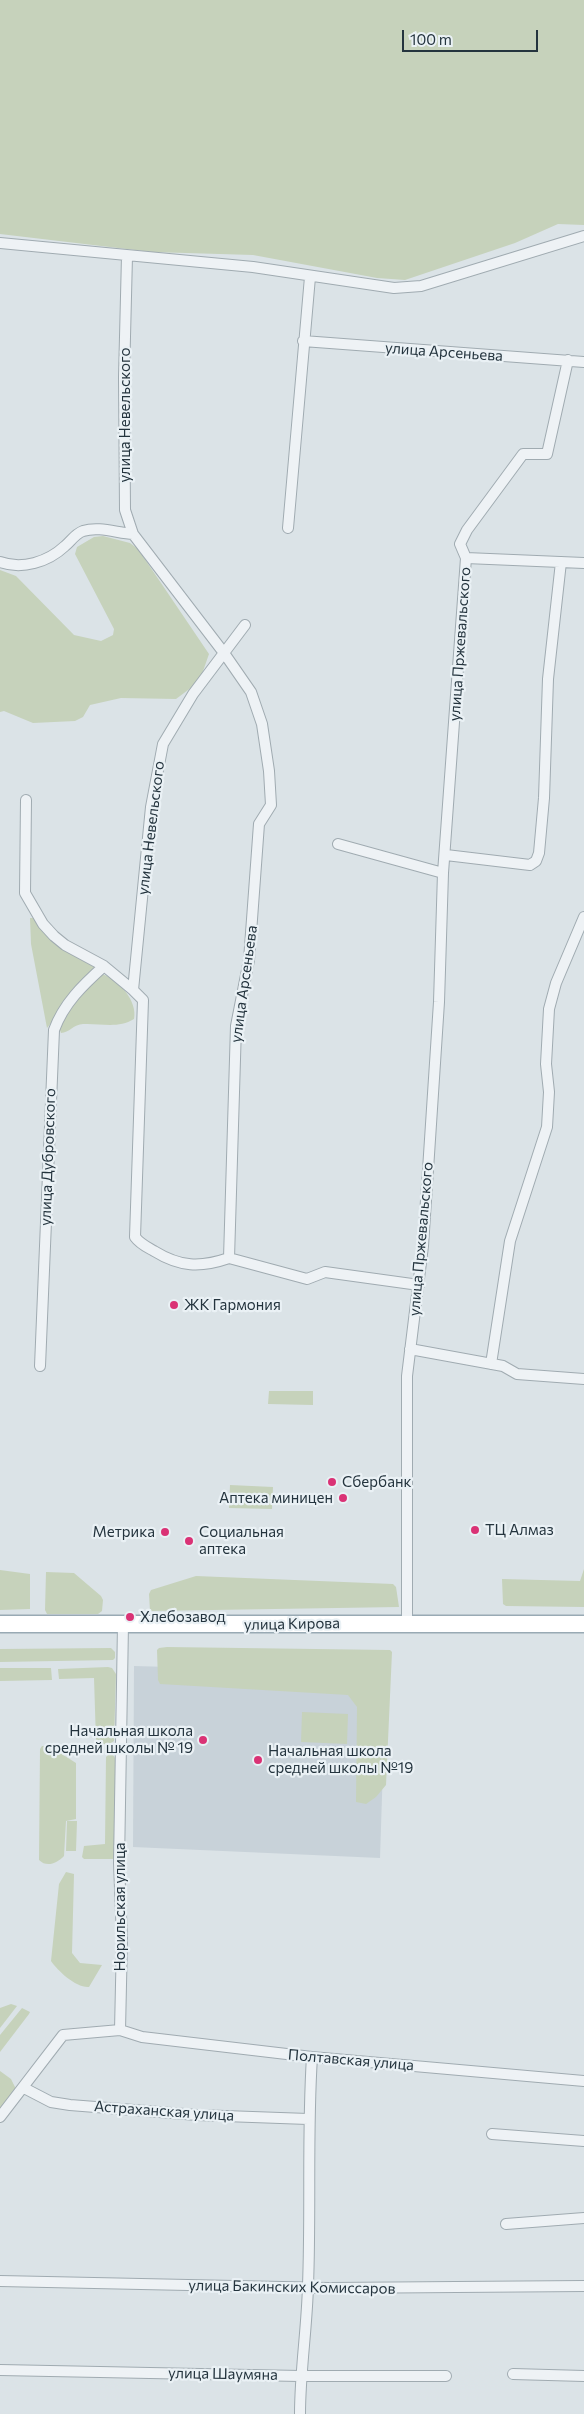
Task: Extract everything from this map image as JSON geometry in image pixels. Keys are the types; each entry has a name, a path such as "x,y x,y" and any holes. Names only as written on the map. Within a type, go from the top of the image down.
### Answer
{"main road":[{"name":"улица Кирова","path":"0,1624 584,1624"}],"street":[{"path":"0,243 253,267 394,288 421,286 584,236"},
{"name":"улица Невельского","path":"127,256 124,377 124,501 133,534 224,653 185,707 163,744 151,807 133,990"},
{"path":"288,528 310,277"},
{"name":"улица Арсеньева","path":"303,341 584,362"},
{"name":"улица Пржевальского","path":"408,1623 406,1404 410,1349 419,1285 439,1002 443,873 446,855 466,558 460,544 462,537 523,454 547,454 568,360"},
{"path":"0,562 23,566 37,563 59,551 85,530 99,529 133,534"},
{"path":"466,558 584,563"},
{"path":"446,855 530,865 536,862 539,853 544,798 548,679 560,562"},
{"path":"224,653 245,625"},
{"name":"улица Арсеньева","path":"224,653 251,692 262,724 269,771 271,805 259,824 249,960 236,1026 229,1258"},
{"path":"26,800 25,893 54,936 65,945 104,966 143,1000 135,1237 152,1250 181,1264 203,1265 229,1258 307,1279 325,1272 419,1285"},
{"path":"338,844 443,873"},
{"path":"490,1364 510,1241 547,1127 549,1092 546,1064 549,1009 556,983 584,917"},
{"name":"улица Дубровского","path":"40,1366 54,1030 60,1013 80,988 104,966"},
{"path":"410,1349 503,1366 517,1374 584,1379"},
{"name":"Норильская улица","path":"120,2030 122,1939 119,1863 123,1624"},
{"path":"0,2117 63,2035 120,2030"},
{"name":"Полтавская улица","path":"120,2030 150,2038 312,2057 584,2081"},
{"path":"300,2414 300,2376 308,2288 308,2119 312,2057"},
{"name":"Астраханская улица","path":"24,2088 51,2102 70,2105 197,2115 308,2119"},
{"path":"492,2134 584,2141"},
{"path":"506,2224 584,2218"},
{"name":"улица Бакинских Комиссаров","path":"0,2281 308,2288 584,2286"},
{"name":"улица Шаумяна","path":"0,2370 300,2376 446,2376"},
{"path":"513,2374 584,2376"}],"shaded area":[{"name":"Начальная школа средней школы №19","path":"134,1666 386,1673 380,1858 133,1847"}],"green space":[{"path":"0,0 584,0 584,225 558,224 515,243 405,280 377,278 253,255 152,252 0,234"},
{"path":"103,536 130,543 138,549 209,654 202,674 192,687 176,699 121,698 90,705 83,717 75,721 33,723 4,711 0,712 0,570 16,576 74,635 101,641 113,635 114,629 75,554 77,547 94,537"},
{"path":"30,918 35,918 49,938 61,948 96,968 47,1028 31,944"},
{"path":"102,974 115,981 126,992 133,1006 134,1019 115,1025 80,1024 67,1032 61,1033 59,1028 67,1012 83,992"},
{"path":"269,1391 313,1391 313,1405 268,1404"},
{"path":"230,1485 273,1487 272,1509 229,1508"},
{"path":"584,1569 584,1607 506,1606 503,1604 502,1579 580,1581"},
{"path":"0,1570 30,1574 30,1609 0,1610"},
{"path":"46,1572 74,1573 101,1596 103,1600 102,1611 98,1614 47,1614 45,1610"},
{"path":"196,1576 393,1584 396,1587 399,1607 150,1611 149,1594 151,1590"},
{"path":"167,1647 390,1650 392,1652 386,1785 376,1797 366,1804 356,1802 357,1707 348,1695 160,1684 158,1680 157,1650"},
{"path":"111,1648 115,1652 113,1660 0,1662 0,1649"},
{"path":"0,1668 51,1668 52,1680 0,1681"},
{"path":"112,1668 116,1674 114,1741 110,1744 98,1744 96,1741 94,1678 59,1679 58,1669"},
{"path":"302,1712 348,1714 347,1744 301,1742"},
{"path":"42,1746 49,1746 76,1763 76,1819 66,1821 64,1856 58,1861 49,1864 39,1860 40,1749"},
{"path":"113,1755 115,1758 117,1797 114,1859 84,1859 82,1857 84,1846 105,1844 106,1757"},
{"path":"67,1821 77,1821 76,1851 66,1851"},
{"path":"66,1872 74,1874 72,1953 80,1963 102,1965 89,1987 73,1982 51,1961 59,1884"},
{"path":"11,2004 17,2006 0,2028 0,2008"},
{"path":"22,2008 30,2012 29,2014 0,2052 0,2035"},
{"path":"0,2071 11,2079 16,2089 0,2108"}],"place":[{"name":"ЖК Гармония","path":"174,1305"},
{"name":"Сбербанк","path":"332,1482"},
{"name":"Аптека миницен","path":"343,1498"},
{"name":"ТЦ Алмаз","path":"475,1530"},
{"name":"Метрика","path":"165,1532"},
{"name":"Социальная аптека","path":"189,1541"},
{"name":"Хлебoзавод","path":"130,1617"},
{"name":"Начальная школа средней школы № 19","path":"203,1740"},
{"name":"Начальная школа средней школы №19","path":"258,1760"}]}
